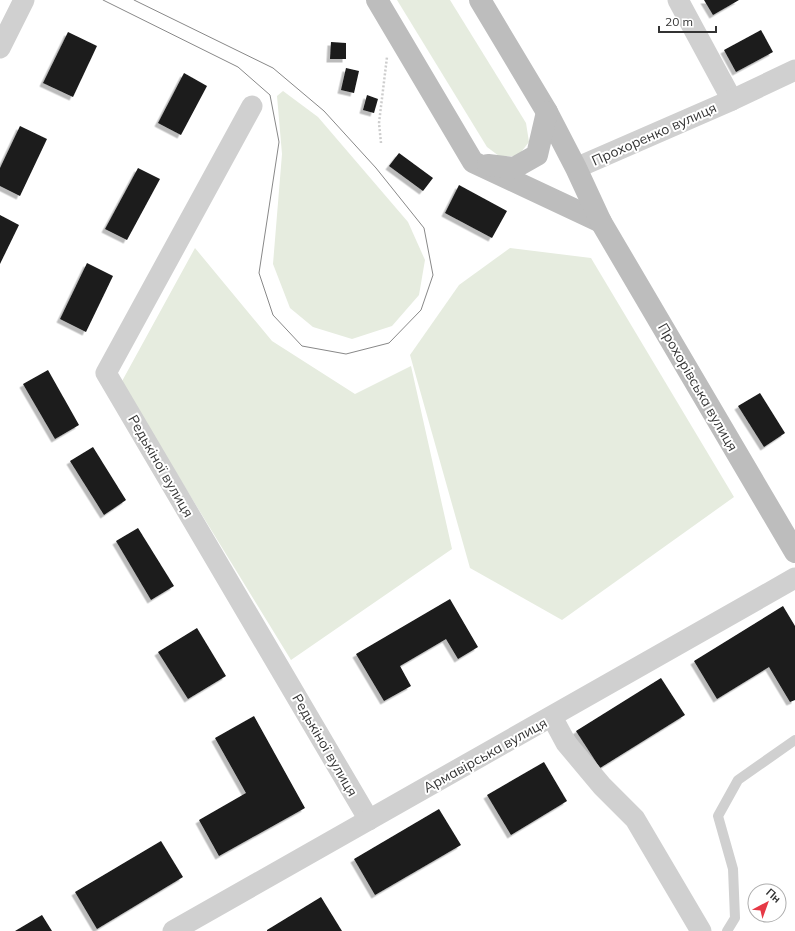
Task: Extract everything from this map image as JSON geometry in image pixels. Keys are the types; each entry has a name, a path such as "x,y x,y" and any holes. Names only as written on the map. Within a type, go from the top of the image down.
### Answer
{"street":[{"path":"0,48 24,0"},
{"path":"377,0 473,162 601,222"},
{"name":"Прохорівська вулиця","path":"480,0 547,112 576,168 601,222 795,552"},
{"name":"Прохоренко вулиця","path":"678,0 732,100"},
{"name":"Прохоренко вулиця","path":"576,168 732,100 795,70"},
{"name":"Редькіної вулиця","path":"252,106 106,373 369,820"},
{"path":"473,162 514,168 537,155 547,112"},
{"name":"Армавірська вулиця","path":"174,931 795,578"},
{"path":"552,717 566,743 602,786 635,819 701,931"}],"lane":[{"path":"727,931 734,918 733,869 718,816 738,780 795,740"}],"path":[{"path":"381,143 379,123 387,53"}],"shaded area":[{"path":"397,0 450,0 526,123 529,142 518,156 499,156 487,147"},
{"path":"283,91 318,117 408,222 425,260 419,295 392,326 352,339 313,327 290,308 273,264 282,154 277,96"},
{"path":"195,248 272,341 355,394 411,366 452,549 291,660 121,383"},
{"path":"510,248 591,258 734,497 562,620 470,568 410,355 459,285"}],"building":[{"path":"704,0 739,0 713,15"},
{"path":"761,30 773,52 736,72 724,50"},
{"path":"68,32 97,46 73,97 43,83"},
{"path":"331,42 346,43 346,59 330,59"},
{"path":"346,68 359,71 354,93 341,90"},
{"path":"184,73 207,86 181,135 158,123"},
{"path":"367,95 378,99 374,113 363,110"},
{"path":"20,126 47,139 20,196 0,186 0,168"},
{"path":"399,153 433,178 423,191 389,166"},
{"path":"138,168 160,179 127,240 105,229"},
{"path":"459,185 507,211 492,238 445,213"},
{"path":"0,215 19,225 0,264"},
{"path":"87,263 113,276 86,332 60,319"},
{"path":"48,370 79,425 55,439 23,384"},
{"path":"760,393 785,433 764,447 738,406"},
{"path":"93,447 126,500 104,515 70,461"},
{"path":"138,528 174,586 151,600 116,541"},
{"path":"450,599 478,647 458,659 446,639 400,666 411,686 384,701 356,654"},
{"path":"783,606 795,626 795,700 790,702 769,667 717,699 694,661"},
{"path":"197,628 226,676 188,699 158,652"},
{"path":"661,678 685,715 600,768 576,731"},
{"path":"254,716 305,808 219,856 199,820 246,793 215,738"},
{"path":"544,762 567,801 511,835 487,795"},
{"path":"439,809 461,845 375,895 354,859"},
{"path":"161,841 183,877 97,929 75,892"},
{"path":"321,897 342,931 267,931 267,930"},
{"path":"42,915 52,931 15,931"}],"tram line":[{"path":"103,0 238,67 270,95 279,142 259,273 273,315 302,346 346,354 389,343 421,310 433,275 424,228 376,168 324,111 273,68 134,0"}]}
